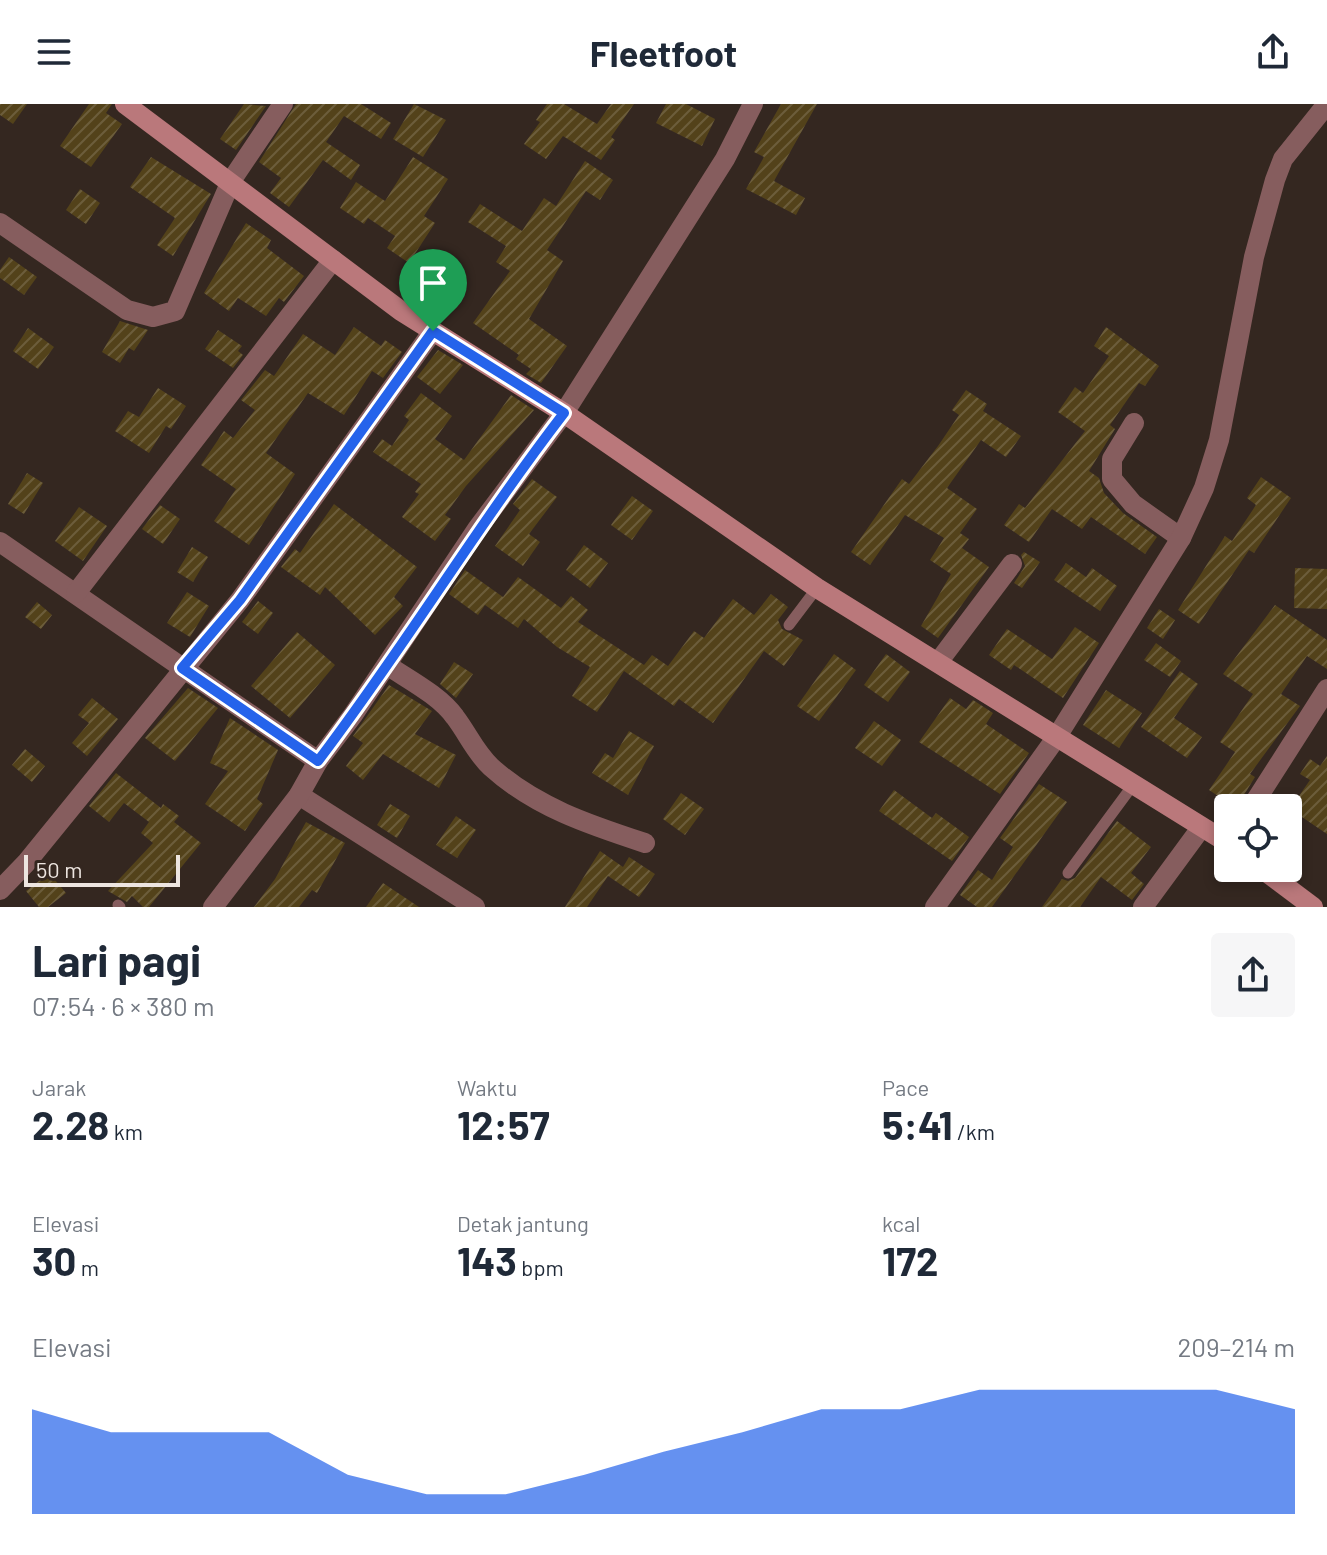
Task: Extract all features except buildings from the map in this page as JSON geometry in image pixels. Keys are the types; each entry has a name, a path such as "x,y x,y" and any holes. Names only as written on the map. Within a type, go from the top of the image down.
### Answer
{"street":[{"path":"125,104 433,331 564,413 817,588 939,661 1056,738 1214,835"},
{"path":"0,223 127,310 165,316 175,311 231,181 283,104"},
{"path":"213,907 299,795 318,761 387,665 477,529 564,413 725,159 753,104"},
{"path":"935,907 1056,738 1181,538 1204,488 1219,440 1254,257 1275,180 1283,159 1327,104"},
{"path":"76,593 333,260"},
{"path":"0,890 26,863 240,600 433,331"},
{"path":"1134,423 1112,459 1112,479 1133,504 1181,538"},
{"path":"0,542 318,761"},
{"path":"939,661 1012,564"},
{"path":"387,665 454,715 474,749 523,792 577,821 645,843"},
{"path":"1260,794 1327,689"},
{"path":"299,795 475,907"},
{"path":"1143,907 1201,828"},
{"path":"1280,882 1313,907"}],"lane":[{"path":"789,625 817,588"},
{"path":"1068,873 1133,785"}],"route":[{"path":"433,331 564,413 477,529 417,622 318,761 182,668 240,600 433,331"}]}
